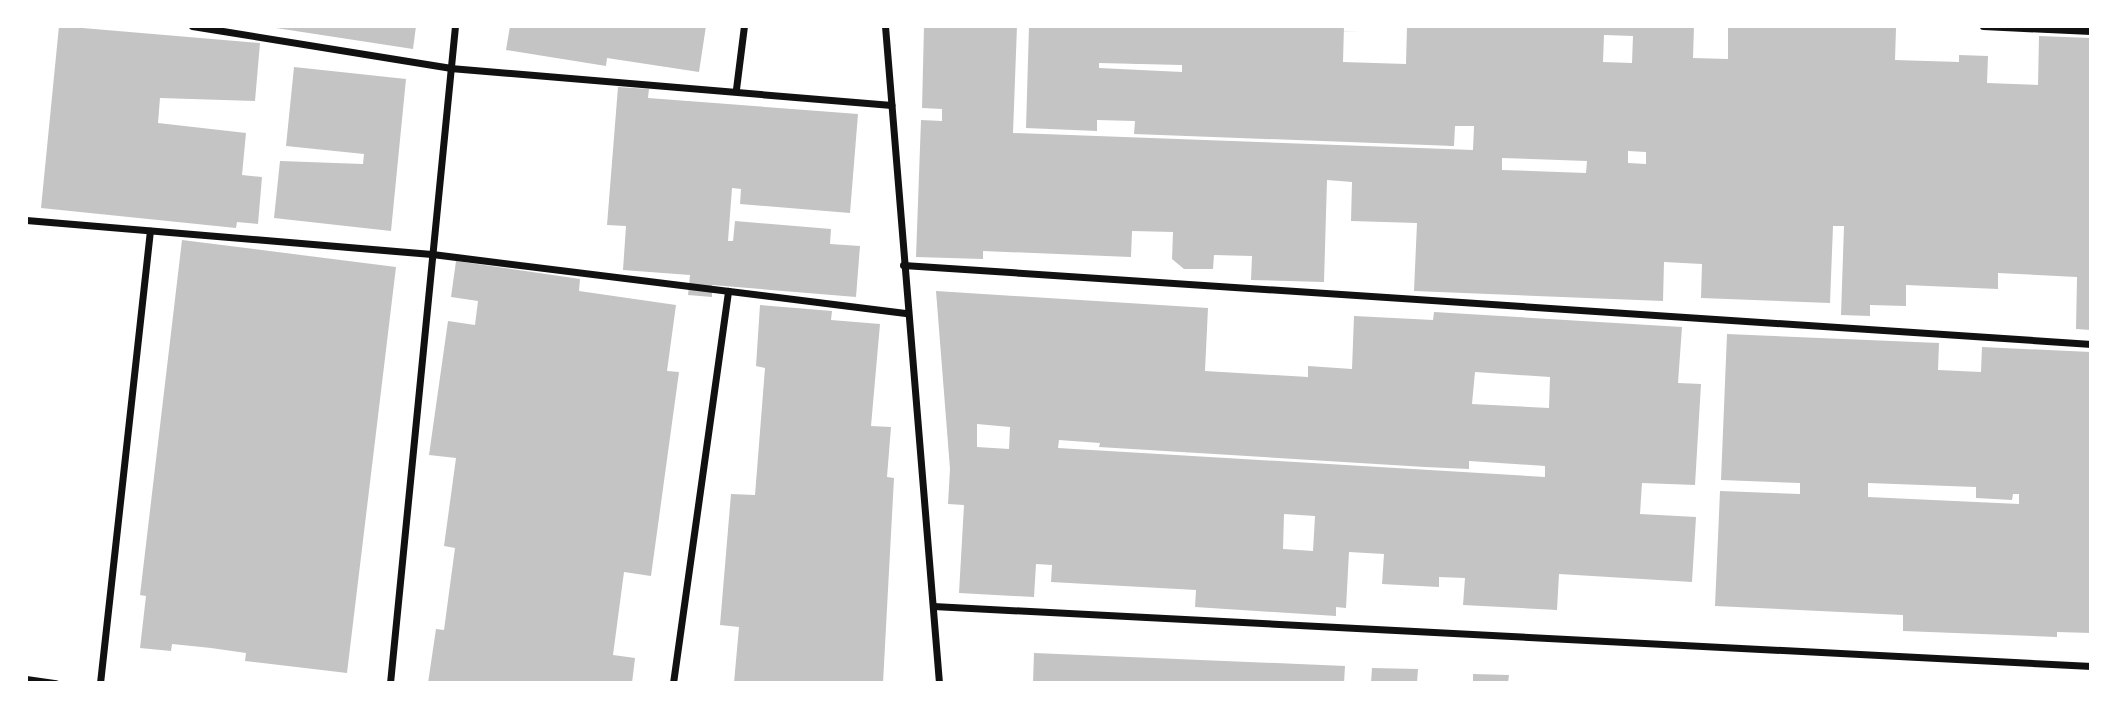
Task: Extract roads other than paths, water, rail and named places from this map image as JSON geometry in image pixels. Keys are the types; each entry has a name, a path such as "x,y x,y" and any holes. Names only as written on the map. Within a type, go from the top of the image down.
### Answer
{"street":[{"path":"192,26 450,68 736,89 891,105"},
{"path":"390,683 455,26"},
{"path":"736,89 744,26"},
{"path":"884,26 939,683"},
{"path":"1983,26 2091,31"},
{"path":"26,220 432,254 907,313"},
{"path":"100,683 150,231"},
{"path":"903,265 2091,344"},
{"path":"673,683 728,291"},
{"path":"933,606 2091,666"},
{"path":"26,679 57,683"}]}
